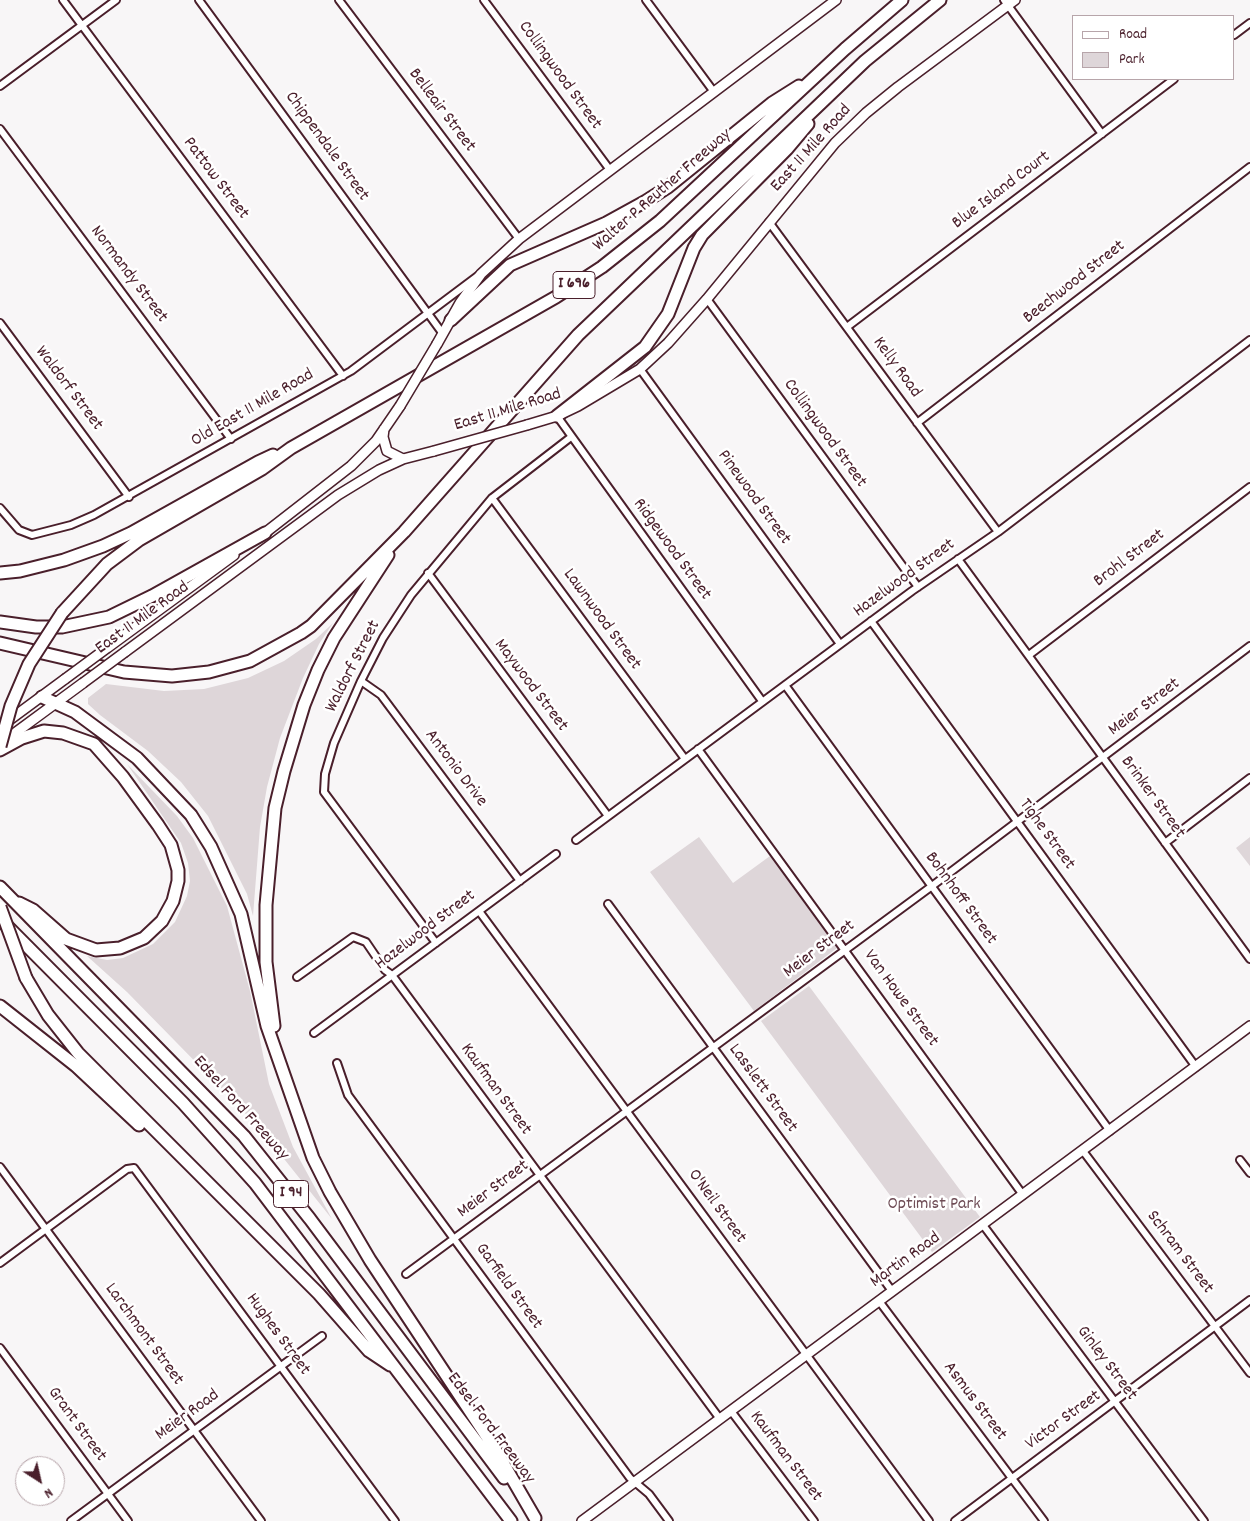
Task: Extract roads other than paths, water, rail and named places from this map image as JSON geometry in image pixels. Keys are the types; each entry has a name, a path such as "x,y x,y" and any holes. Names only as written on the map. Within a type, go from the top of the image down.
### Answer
{"highway":[{"name":"Walter P Reuther Freeway","path":"291,448 527,314 602,267 660,222 821,71 902,0"},
{"name":"I 696","path":"404,532 578,335 872,55 940,0"},
{"path":"451,320 510,265 606,223 646,201 668,187 772,103 821,71"},
{"path":"556,416 594,390 645,347 668,314 694,248 702,235 787,149 830,94"},
{"path":"0,573 20,571 64,560 103,546 131,533 258,462 291,448"},
{"path":"0,745 12,706 29,664 62,613 107,564 139,540 262,469 291,448"},
{"path":"0,622 30,626 62,627 109,616 152,596 265,532"},
{"path":"0,644 124,672 146,675 190,675 231,668 266,654 311,626 404,532"},
{"path":"287,1087 274,1023 266,962 266,905 275,808 294,736 318,670 334,638 404,532"},
{"path":"42,696 74,712 137,758 191,815 211,847 241,914 267,1026 303,1133 330,1192 370,1260 495,1449 536,1520"},
{"path":"0,750 22,738 44,732 76,736 94,744 123,777 158,825 171,845 178,870 178,881 173,901 162,921 144,938 120,948 96,950 66,939 33,910 11,899"},
{"name":"Edsel Ford Freeway","path":"0,887 206,1095 267,1163 536,1520"},
{"path":"0,908 26,978 48,1015 78,1053 318,1294 369,1351 397,1370"},
{"name":"I 94","path":"0,918 219,1141 279,1213 510,1521"},
{"path":"0,1006 76,1066 178,1160 210,1186"}],"main road":[{"name":"East 11 Mile Road","path":"0,728 339,477 364,453 384,429 481,274 518,239 714,92 830,2"},
{"name":"East 11 Mile Road","path":"0,745 338,495 379,470 403,459 556,416 602,393 640,369 668,343 707,299 809,172 866,113 1009,2"},
{"path":"384,429 384,444 387,451 403,459"},
{"name":"Martin Road","path":"582,1521 1250,1026"}],"street":[{"name":"Pattow Street","path":"63,0 343,376"},
{"path":"0,86 116,0"},
{"name":"Chippendale Street","path":"199,0 429,312 443,334"},
{"name":"Belleair Street","path":"339,0 518,239"},
{"name":"Collingwood Street","path":"484,0 610,170"},
{"path":"646,0 714,92"},
{"path":"1009,2 1102,134"},
{"path":"1235,34 1250,23"},
{"name":"Blue Island Court","path":"847,327 1173,80"},
{"name":"Normandy Street","path":"0,129 231,439"},
{"name":"Beechwood Street","path":"917,423 1250,167"},
{"name":"Kelly Road","path":"769,222 998,532"},
{"name":"Old East 11 Mile Road","path":"0,508 13,526 23,533 38,534 71,525 129,497 343,376 481,274"},
{"name":"Collingwood Street","path":"707,299 918,587"},
{"name":"Waldorf Street","path":"0,323 129,497"},
{"name":"Hazelwood Street","path":"576,840 871,621 998,532 1250,340"},
{"name":"Pinewood Street","path":"640,369 840,644"},
{"name":"Ridgewood Street","path":"556,416 762,701"},
{"name":"Waldorf Street","path":"436,943 334,807 322,788 334,743 361,680 387,630 428,573 492,498 571,437"},
{"name":"Brohl Street","path":"1028,655 1250,487"},
{"name":"Lawnwood Street","path":"492,498 685,759"},
{"name":"Brinker Street","path":"958,559 1250,959"},
{"name":"Maywood Street","path":"428,573 608,816"},
{"name":"Tighe Street","path":"871,621 1196,1067"},
{"name":"Meier Street","path":"406,1274 846,950 1250,646"},
{"name":"Antonio Drive","path":"361,680 381,695 520,881"},
{"name":"Bohnhoff Street","path":"784,685 1110,1131"},
{"name":"Van Howe Street","path":"698,749 1023,1195"},
{"path":"1165,842 1250,778"},
{"name":"Hazelwood Street","path":"314,1034 556,854"},
{"name":"Lasslett Street","path":"608,904 892,1291"},
{"name":"O'Neil Street","path":"479,911 806,1356 930,1521"},
{"name":"Kaufman Street","path":"297,977 353,937 366,942 720,1419"},
{"name":"Garfield Street","path":"337,1063 348,1096 635,1482 649,1494 669,1521"},
{"name":"Schram Street","path":"1083,1150 1250,1373"},
{"path":"1240,1160 1250,1172"},
{"name":"Larchmont Street","path":"0,1167 261,1521"},
{"name":"Hughes Street","path":"46,1229 127,1169 134,1168 395,1521"},
{"name":"Ginley Street","path":"983,1225 1204,1521"},
{"path":"0,1263 46,1229"},
{"name":"Victor Street","path":"955,1521 1250,1300"},
{"name":"Asmus Street","path":"879,1301 1044,1521"},
{"name":"Meier Road","path":"71,1521 322,1336"},
{"name":"Grant Street","path":"0,1348 128,1521"},
{"name":"Kaufman Street","path":"731,1411 814,1521"}],"park label":[{"name":"Optimist Park","path":"934,1206"}]}
